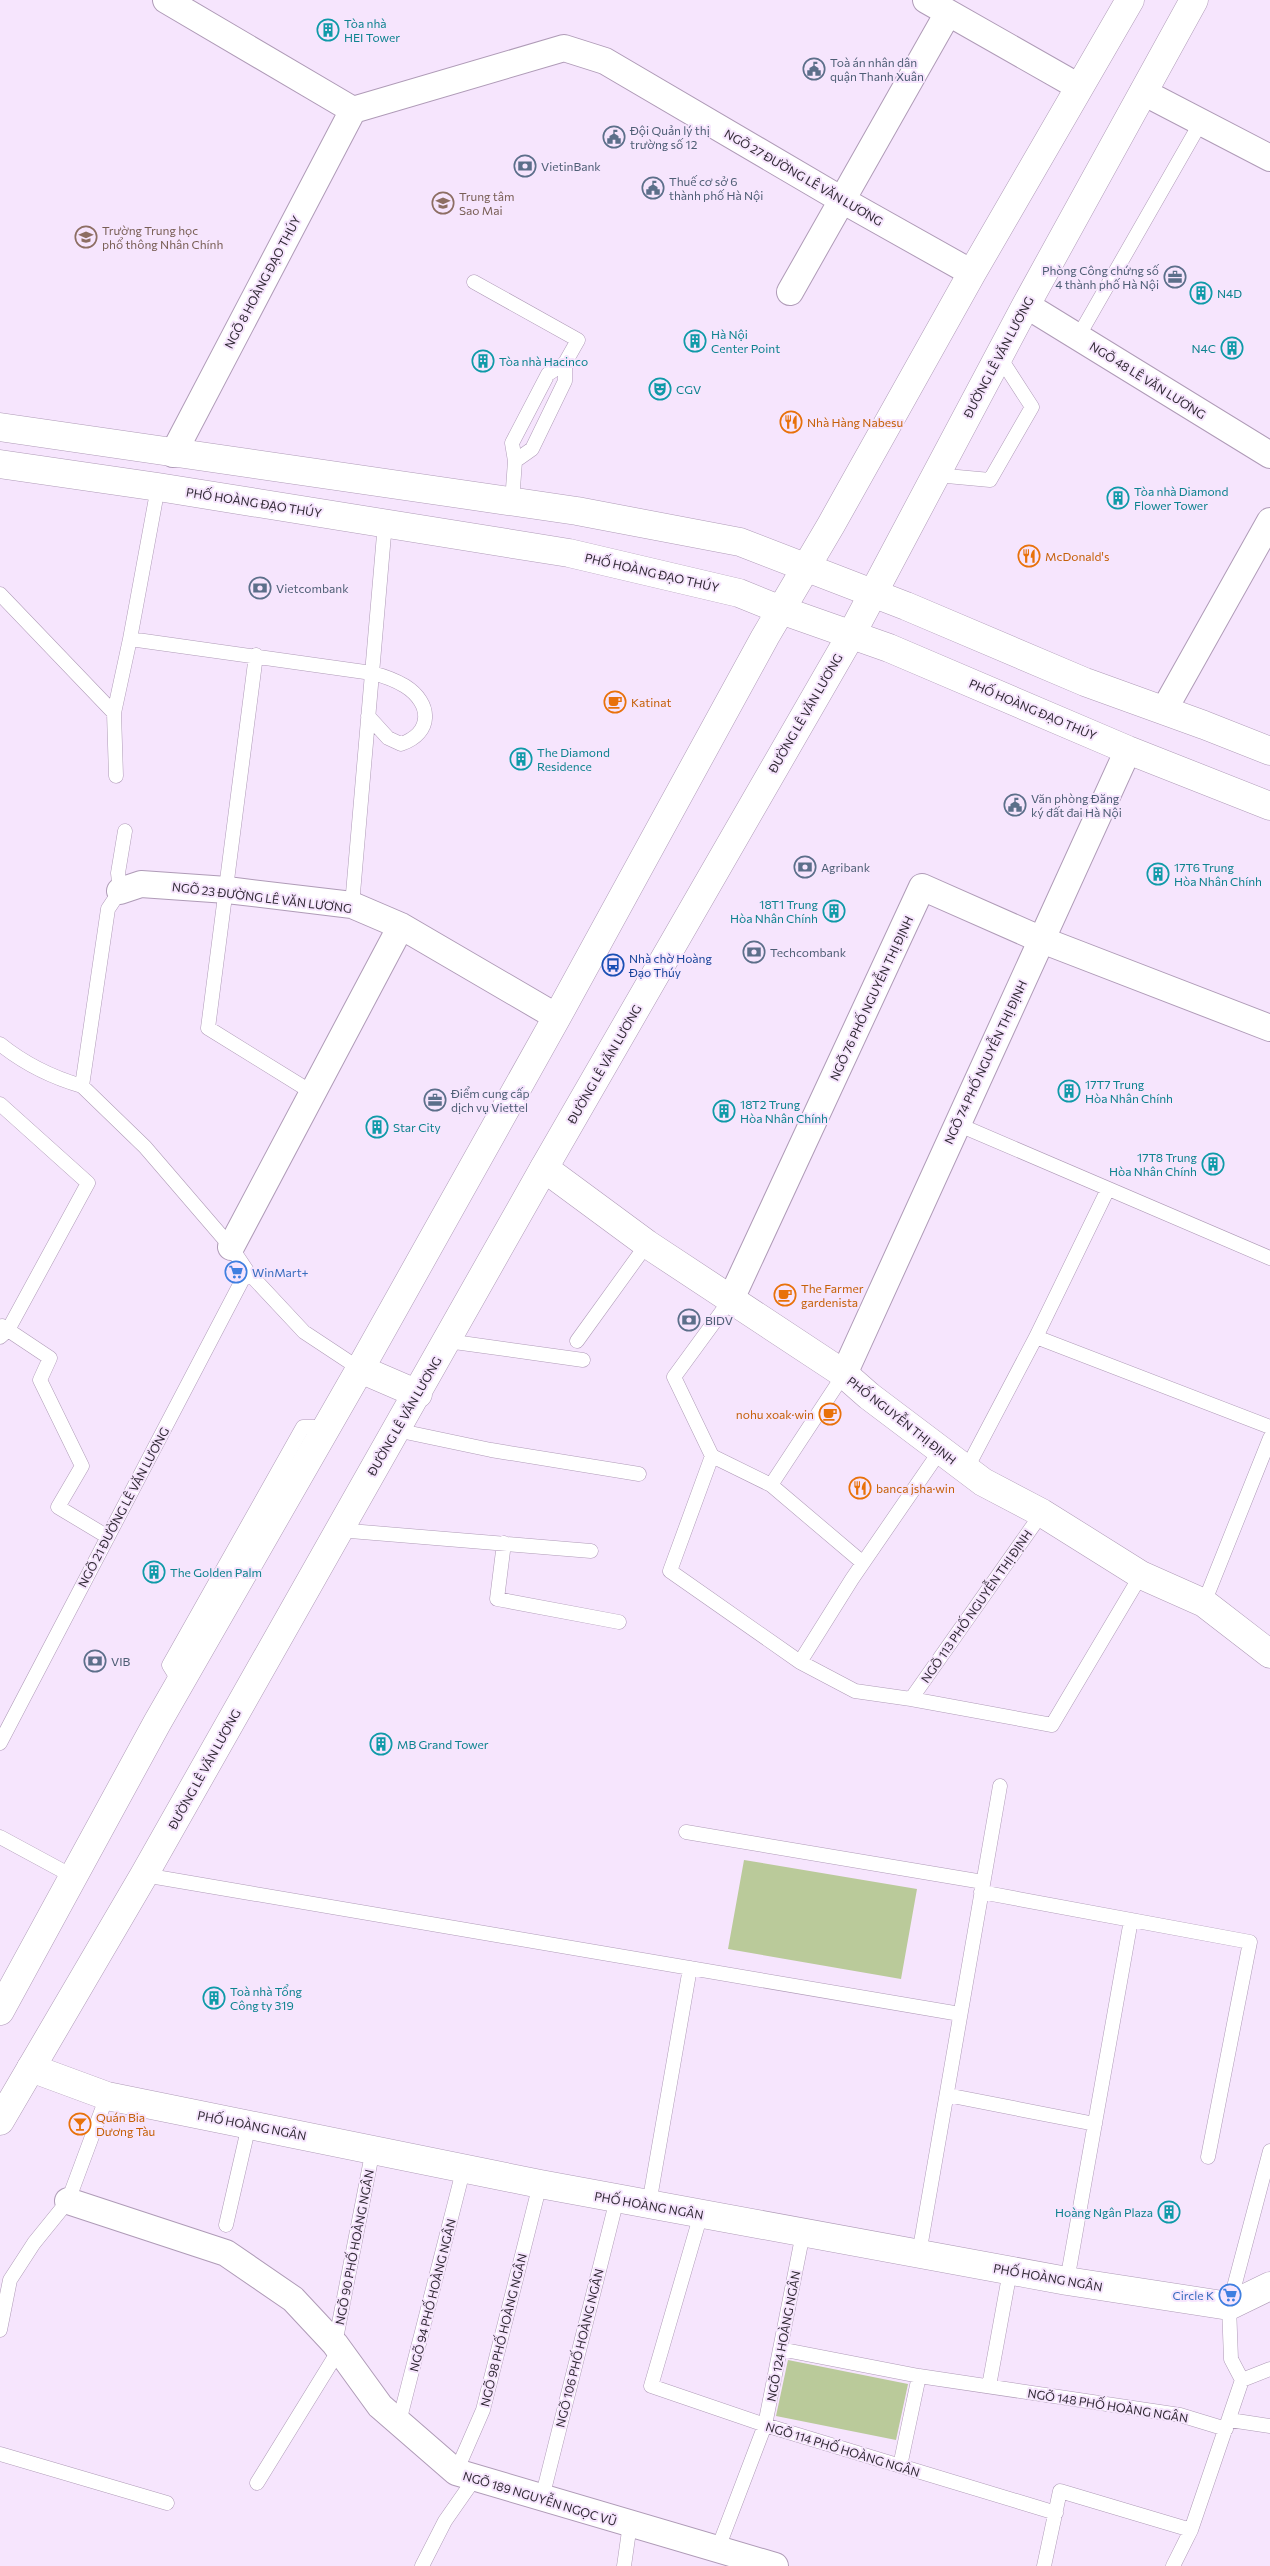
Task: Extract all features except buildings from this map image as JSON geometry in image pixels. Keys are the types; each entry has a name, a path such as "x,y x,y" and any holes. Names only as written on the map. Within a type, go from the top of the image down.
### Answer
{"main road":[{"path":"0,2011 180,1683 360,1369 557,1017 781,610 972,273 1130,0"},
{"name":"ĐƯỜNG LÊ VĂN LƯƠNG","path":"0,2121 144,1876 544,1168 851,635 1026,305 1194,0"},
{"path":"0,427 172,454 577,511 740,542 872,593 1085,682 1270,751"},
{"path":"158,486 172,454"},
{"name":"PHỐ HOÀNG ĐẠO THÚY","path":"0,464 158,486 569,553 739,593 781,610 889,648 1128,750 1270,806"},
{"path":"569,553 577,511"},
{"name":"PHỐ NGUYỄN THỊ ĐỊNH","path":"544,1168 647,1244 844,1374 940,1451 983,1482 1042,1513 1141,1575 1204,1603 1270,1654"},
{"path":"360,1369 418,1394"},
{"name":"PHỐ HOÀNG NGÂN","path":"31,2068 108,2096 540,2184 1067,2281 1229,2306"},
{"path":"1229,2306 1270,2286"}],"street":[{"path":"166,0 353,110"},
{"path":"790,292 842,200 937,6 1079,87"},
{"name":"NGÕ 27 ĐƯỜNG LÊ VĂN LƯƠNG","path":"353,110 564,48 605,61 842,200 972,273"},
{"path":"1143,92 1270,158"},
{"name":"NGÕ 8 HOÀNG ĐẠO THÚY","path":"172,454 353,110"},
{"name":"NGÕ 48 LÊ VĂN LƯƠNG","path":"1026,305 1270,455"},
{"path":"1164,710 1270,521"},
{"name":"NGÕ 74 PHỐ NGUYỄN THỊ ĐỊNH","path":"844,1374 1128,750"},
{"name":"NGÕ 23 ĐƯỜNG LÊ VĂN LƯƠNG","path":"120,891 141,884 228,890 352,905 401,926 557,1017"},
{"name":"NGÕ 76 PHỐ NGUYỄN THỊ ĐỊNH","path":"731,1299 922,887 1042,940"},
{"path":"231,1247 401,926"},
{"path":"1042,940 1270,1028"},
{"name":"NGÕ 189 NGUYỄN NGỌC VŨ","path":"68,2201 226,2253 293,2300 337,2347 380,2406 465,2475 717,2551 744,2562 775,2566"}],"lane":[{"path":"1078,337 1201,122"},
{"path":"474,282 578,340 565,363 548,374 512,443 515,461 512,502"},
{"path":"936,475 990,480 1032,407 999,356"},
{"path":"515,461 532,449 565,381 565,363"},
{"path":"116,776 114,713 130,639 158,486"},
{"path":"352,905 386,523"},
{"path":"0,594 114,713"},
{"path":"130,639 372,673 390,678 416,695 424,708 426,722 417,736 401,744 388,738 368,716"},
{"path":"256,656 228,890 208,1028 313,1093"},
{"path":"82,1086 108,909 120,891 118,873 125,831"},
{"path":"0,1044 33,1068 55,1078 82,1086 146,1147 231,1247 247,1270 304,1332 360,1369"},
{"path":"0,1104 88,1183 3,1331 50,1358 40,1380 82,1466 58,1508 108,1537"},
{"path":"957,1124 1270,1258"},
{"path":"966,1470 1036,1337 1108,1189"},
{"path":"577,1341 647,1244"},
{"name":"NGÕ 21 ĐƯỜNG LÊ VĂN LƯƠNG","path":"0,1743 247,1270"},
{"path":"731,1299 674,1377 712,1456 771,1485 863,1563"},
{"path":"1036,1337 1270,1427"},
{"path":"447,1341 583,1360"},
{"path":"771,1485 844,1374"},
{"path":"396,1430 491,1450 639,1474"},
{"path":"1204,1603 1270,1438"},
{"path":"800,1662 852,1579 940,1451"},
{"path":"712,1456 670,1571 800,1662 855,1691 911,1699 1052,1725 1141,1575"},
{"name":"NGÕ 113 PHỐ NGUYỄN THỊ ĐỊNH","path":"911,1699 1042,1513"},
{"path":"338,1530 590,1551"},
{"path":"504,1543 497,1599 619,1622"},
{"path":"919,2254 1000,1786"},
{"path":"686,1832 982,1887 1131,1920 1250,1942 1208,2157"},
{"path":"0,1837 74,1877"},
{"path":"144,1876 960,2014"},
{"path":"1067,2281 1131,1920"},
{"path":"649,2204 690,1968"},
{"path":"947,2095 1095,2124"},
{"path":"0,2330 10,2280 34,2243 68,2201 108,2096"},
{"path":"226,2226 249,2125"},
{"name":"NGÕ 90 PHỐ HOÀNG NGÂN","path":"337,2347 372,2149"},
{"path":"1173,2566 1191,2530 1242,2380 1231,2359 1229,2306 1268,2168 1270,2151"},
{"name":"NGÕ 94 PHỐ HOÀNG NGÂN","path":"399,2422 464,2167"},
{"name":"NGÕ 98 PHỐ HOÀNG NGÂN","path":"422,2566 445,2521 465,2475 540,2184"},
{"name":"NGÕ 106 PHỐ HOÀNG NGÂN","path":"542,2498 617,2199"},
{"name":"NGÕ 114 PHỐ HOÀNG NGÂN","path":"701,2214 651,2386 764,2425 1056,2513"},
{"name":"NGÕ 124 HOÀNG NGÂN","path":"717,2551 764,2425 804,2233"},
{"path":"990,2386 1010,2270"},
{"path":"258,2483 337,2347"},
{"name":"NGÕ 148 PHỐ HOÀNG NGÂN","path":"780,2349 919,2376 1180,2415 1228,2424 1270,2426"},
{"path":"1242,2380 1270,2369"},
{"path":"900,2466 919,2376"},
{"path":"0,2454 167,2503"},
{"path":"1044,2566 1060,2491 1191,2530"},
{"path":"624,2566 630,2524"}],"green space":[{"path":"744,1860 917,1889 901,1979 728,1949"},
{"path":"788,2360 908,2384 896,2440 776,2416"}],"place":[{"name":"Tòa nhà HEI Tower","path":"328,30"},
{"name":"Toà án nhân dân quận Thanh Xuân","path":"814,69"},
{"name":"Đội Quản lý thị trường số 12","path":"614,137"},
{"name":"VietinBank","path":"525,166"},
{"name":"Thuế cơ sở 6 thành phố Hà Nội","path":"653,188"},
{"name":"Trung tâm Sao Mai","path":"443,203"},
{"name":"Trường Trung học phổ thông Nhân Chính","path":"86,237"},
{"name":"Phòng Công chứng số 4 thành phố Hà Nội","path":"1175,277"},
{"name":"N4D","path":"1201,293"},
{"name":"Hà Nội Center Point","path":"695,341"},
{"name":"N4C","path":"1232,348"},
{"name":"Tòa nhà Hacinco","path":"483,361"},
{"name":"CGV","path":"660,389"},
{"name":"Nhà Hàng Nabesu","path":"791,422"},
{"name":"Tòa nhà Diamond Flower Tower","path":"1118,498"},
{"name":"McDonald's","path":"1029,556"},
{"name":"Vietcombank","path":"260,588"},
{"name":"Katinat","path":"615,702"},
{"name":"The Diamond Residence","path":"521,759"},
{"name":"Văn phòng Đăng ký đất đai Hà Nội","path":"1015,805"},
{"name":"Agribank","path":"805,867"},
{"name":"17T6 Trung Hòa Nhân Chính","path":"1158,874"},
{"name":"18T1 Trung Hòa Nhân Chính","path":"834,911"},
{"name":"Techcombank","path":"754,952"},
{"name":"Nhà chờ Hoàng Đạo Thúy","path":"613,965"},
{"name":"17T7 Trung Hòa Nhân Chính","path":"1069,1091"},
{"name":"Điểm cung cấp dịch vụ Viettel","path":"435,1100"},
{"name":"18T2 Trung Hòa Nhân Chính","path":"724,1111"},
{"name":"Star City","path":"377,1127"},
{"name":"17T8 Trung Hòa Nhân Chính","path":"1213,1164"},
{"name":"WinMart+","path":"236,1272"},
{"name":"The Farmer gardenista","path":"785,1295"},
{"name":"BIDV","path":"689,1320"},
{"name":"nohu xoak·win","path":"830,1414"},
{"name":"banca jsha·win","path":"860,1488"},
{"name":"The Golden Palm","path":"154,1572"},
{"name":"VIB","path":"95,1661"},
{"name":"MB Grand Tower","path":"381,1744"},
{"name":"Toà nhà Tổng Công ty 319","path":"214,1998"},
{"name":"Quán Bia Dương Tàu","path":"80,2124"},
{"name":"Hoàng Ngân Plaza","path":"1169,2212"},
{"name":"Circle K","path":"1230,2295"}]}
